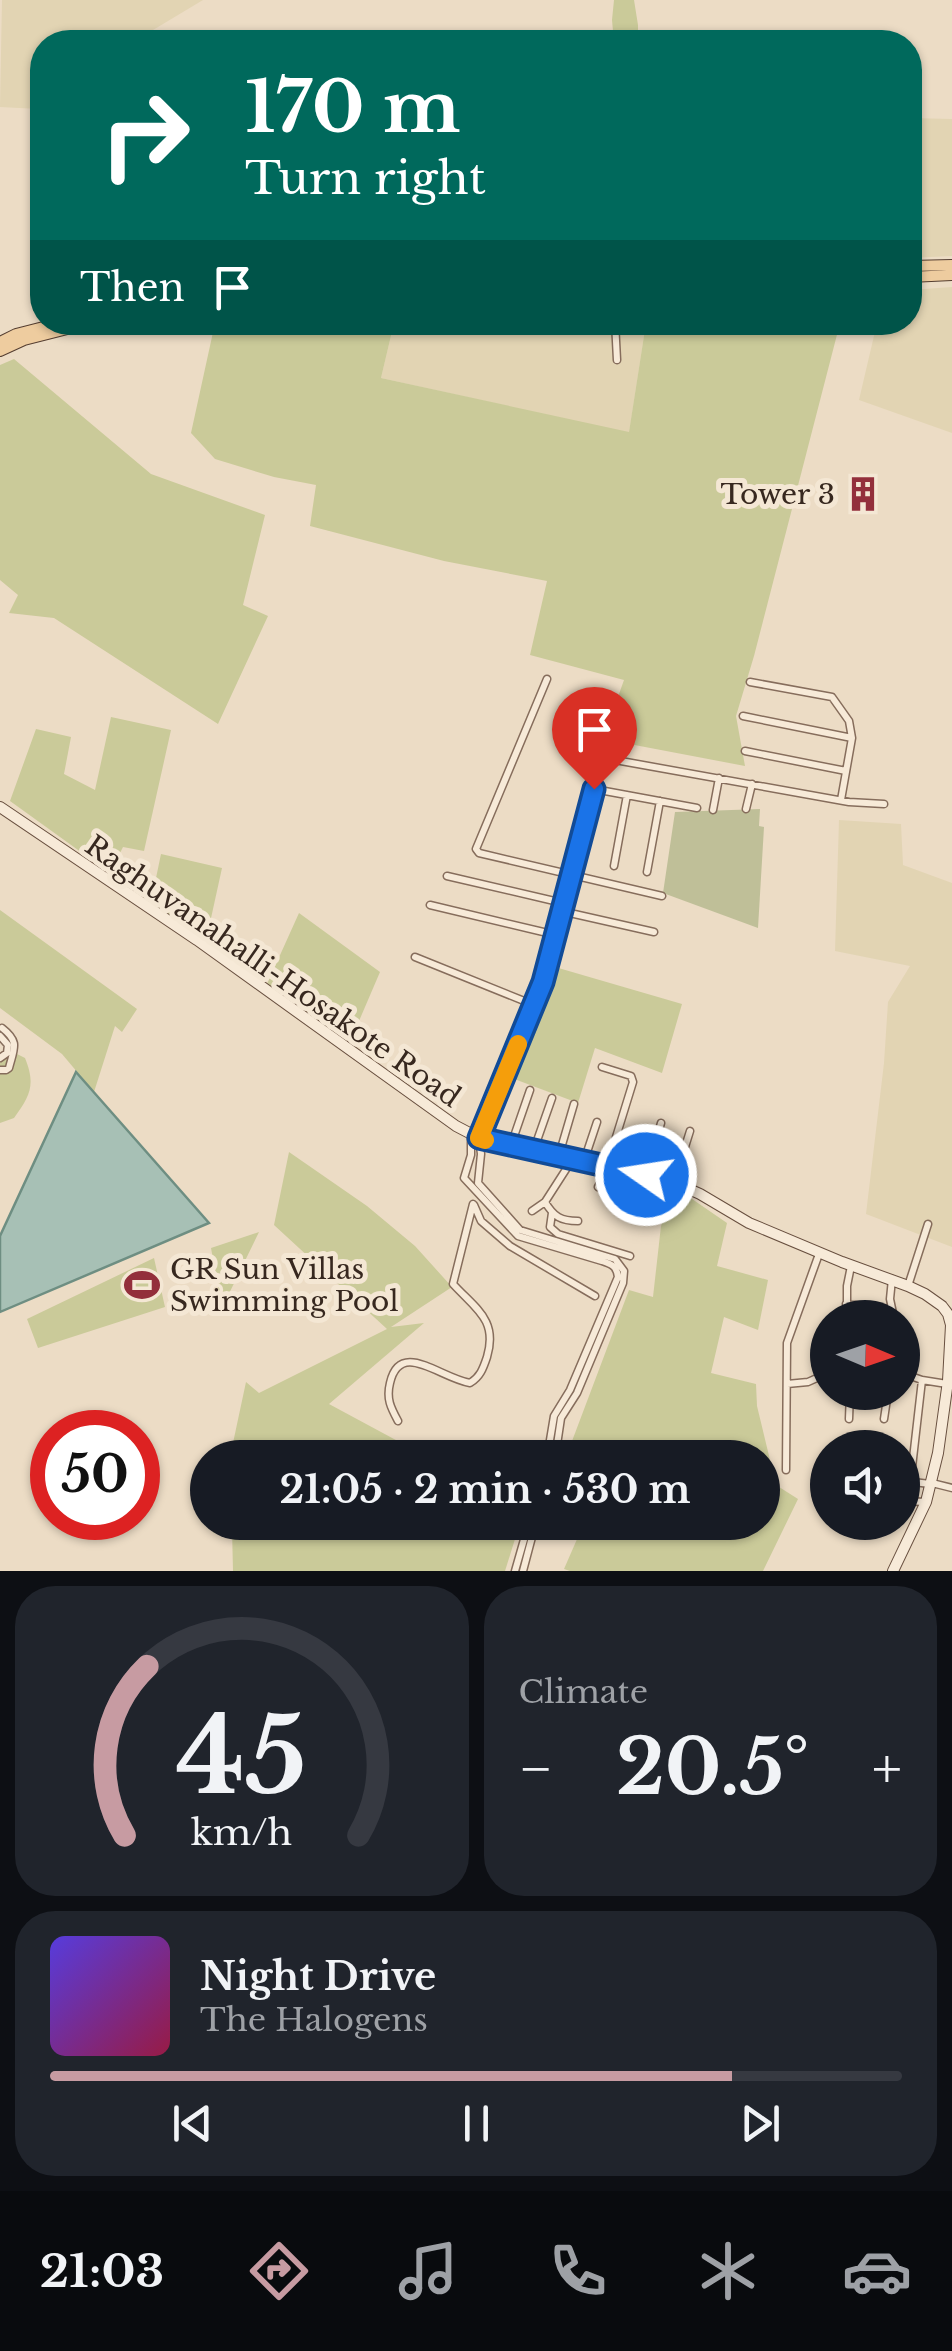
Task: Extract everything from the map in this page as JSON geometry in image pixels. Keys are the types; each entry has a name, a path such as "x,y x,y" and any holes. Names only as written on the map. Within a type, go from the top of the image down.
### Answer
{"main road":[{"path":"922,265 952,264"},
{"path":"922,276 952,275"},
{"path":"0,342 30,330"},
{"path":"0,351 44,335"},
{"name":"Raghuvanahalli-Hosakote Road","path":"0,807 475,1136 674,1182 750,1223 926,1294 948,1314 951,1325 950,1385 926,1502 894,1571"}],"street":[{"path":"616,335 617,360"},
{"path":"548,680 476,849 479,853 662,896"},
{"path":"750,682 832,697 849,721 852,738 841,800"},
{"path":"742,716 852,738"},
{"path":"558,1440 561,1418 619,1267 514,1234 478,1188 464,1178 464,1171 475,1136 543,982 610,741"},
{"path":"745,752 846,771"},
{"path":"604,758 841,800 884,804"},
{"path":"713,810 718,778"},
{"path":"746,809 752,784"},
{"path":"594,789 697,808"},
{"path":"614,866 626,795"},
{"path":"647,872 660,801"},
{"path":"447,876 654,932"},
{"path":"430,905 556,936"},
{"path":"415,957 534,1005"},
{"path":"0,1058 8,1045 1,1032"},
{"path":"0,1070 9,1068 15,1041 1,1032"},
{"path":"598,1187 633,1080 602,1067"},
{"path":"510,1146 530,1090"},
{"path":"533,1152 552,1098"},
{"path":"559,1156 574,1104"},
{"path":"532,1211 546,1202 578,1160 597,1122"},
{"path":"646,1175 662,1123"},
{"path":"674,1182 690,1131"},
{"path":"398,1422 388,1393 397,1365 411,1362 470,1383 479,1376 490,1344 486,1319 453,1284 478,1188 481,1154 475,1136"},
{"path":"546,1202 562,1220 578,1222"},
{"path":"474,1204 481,1221 510,1246 595,1296"},
{"path":"552,1213 550,1227 558,1234 630,1256"},
{"path":"908,1286 928,1224"},
{"path":"786,1470 787,1343 820,1252"},
{"path":"847,1300 851,1265"},
{"path":"891,1300 892,1280"},
{"path":"914,1430 922,1380 950,1385"},
{"path":"787,1384 810,1381"},
{"path":"550,1440 554,1416 574,1392"},
{"path":"849,1410 849,1419"},
{"path":"884,1420 885,1410"},
{"path":"938,1453 952,1455"},
{"path":"920,1483 952,1488"},
{"path":"920,1502 926,1502"},
{"path":"519,1571 528,1540"}],"shaded area":[{"path":"2,0 203,0 153,30 30,30 30,109 0,107"},
{"path":"922,118 952,119 952,256 922,257"},
{"path":"952,287 952,433 859,400 874,335 922,335 922,289"},
{"path":"391,335 644,335 629,433 381,378"},
{"path":"839,820 901,824 903,865 952,883 952,1247 866,1214 888,1002 910,966 835,951"},
{"path":"76,1072 209,1223 0,1312 0,1236"}],"green space":[{"path":"614,0 634,0 638,30 613,30"},
{"path":"212,335 391,335 381,378 629,432 644,335 837,335 736,716 745,766 603,739 624,680 530,655 547,581 444,561 310,526 316,485 215,459 191,433"},
{"path":"14,359 151,474 265,515 243,605 268,616 218,724 54,618 9,613 18,595 0,580 0,365"},
{"path":"111,717 171,730 144,851 123,847 110,873 10,801 36,729 71,737 64,774 95,790"},
{"path":"760,809 759,826 764,827 758,928 663,893 675,812"},
{"path":"161,854 222,868 206,941 151,902"},
{"path":"0,910 137,1009 122,1032 115,1026 94,1092 62,1054 0,1008"},
{"path":"299,913 380,972 350,1042 267,984"},
{"path":"555,967 682,1004 662,1073 595,1048 578,1103 509,1077"},
{"path":"9,1050 25,1058 31,1083 14,1118 0,1123 0,1055"},
{"path":"289,1152 367,1206 415,1246 452,1287 391,1327 424,1323 329,1404 396,1440 234,1440 246,1382 259,1393 387,1329 274,1225"},
{"path":"676,1188 727,1223 717,1266 768,1280 758,1330 724,1317 711,1373 756,1384 765,1440 572,1440 629,1290 653,1297 661,1226"},
{"path":"259,1232 222,1308 211,1248"},
{"path":"154,1258 165,1307 38,1348 27,1319"},
{"path":"780,1488 798,1499 780,1536"},
{"path":"232,1540 515,1540 505,1571 233,1571"},
{"path":"577,1540 778,1540 763,1571 564,1569"}],"slow traffic":[{"path":"485,1140 479,1138 518,1044"}],"place":[{"name":"Tower 3","path":"863,494"},
{"name":"GR Sun Villas Swimming Pool","path":"142,1285"}],"route":[{"path":"594,789 543,982 479,1138 646,1175"}]}
